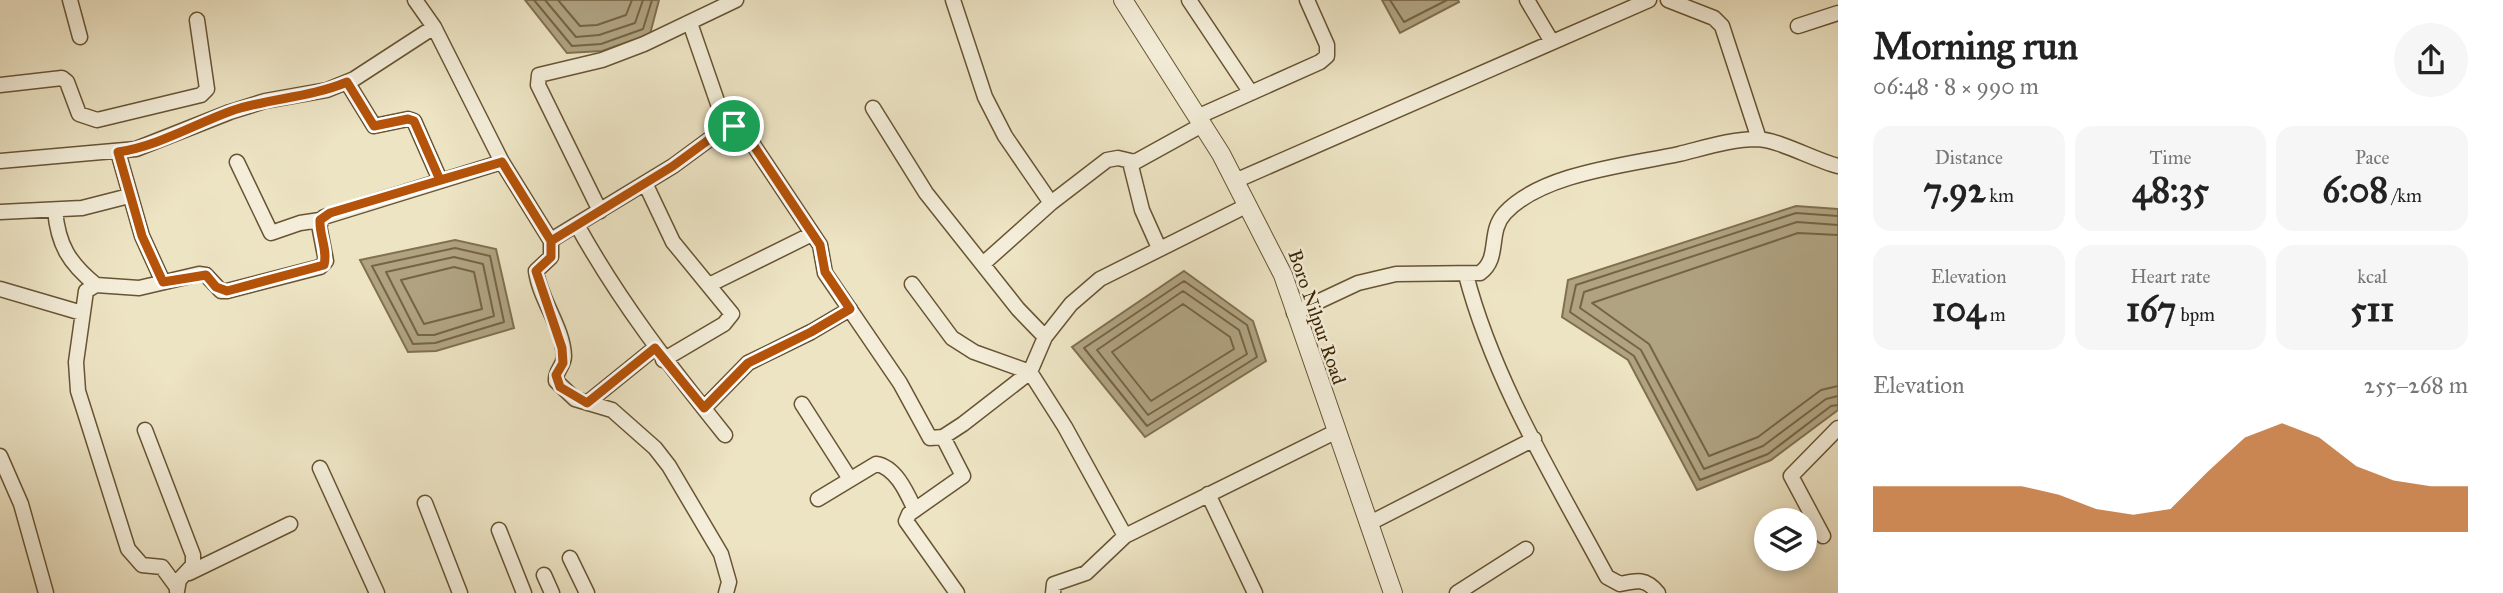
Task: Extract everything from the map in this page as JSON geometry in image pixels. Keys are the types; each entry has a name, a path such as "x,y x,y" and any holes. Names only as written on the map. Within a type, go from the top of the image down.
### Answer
{"street":[{"path":"70,0 80,37"},
{"path":"415,0 434,27 502,162 551,241 551,257 536,271 564,356 556,381 575,399 612,410 655,448 669,466 721,554 729,582 726,593"},
{"path":"600,211 536,79 545,72 602,60 644,44 736,0"},
{"path":"953,0 985,97 1005,136 1051,202"},
{"name":"Boro Nilpur Road","path":"1123,0 1235,181 1283,275 1335,432 1393,593"},
{"path":"1189,0 1251,93"},
{"path":"984,263 1051,202 1107,160 1140,160 1199,121 1251,93 1320,62 1327,55 1328,45 1307,0"},
{"path":"1527,0 1552,41"},
{"path":"1235,181 1649,0"},
{"path":"1668,0 1714,18 1722,26 1759,139"},
{"path":"1798,26 1838,13"},
{"path":"0,85 62,78 67,82 79,114 97,120 201,96 207,89 208,78 197,20"},
{"path":"690,23 726,127"},
{"path":"0,161 118,152 160,141 242,108 327,90 347,82 434,27"},
{"path":"347,82 374,126 408,119 414,121 440,180"},
{"path":"873,108 926,193 1018,309 1045,337"},
{"path":"551,241 645,183 726,127 742,129 823,250 825,272 900,383 930,438 943,437 1030,372 1045,337 1071,304 1100,279 1248,205"},
{"path":"1294,313 1358,284 1396,274 1480,273 1489,267 1493,257 1493,233 1504,213 1534,192 1575,176 1759,139 1838,166"},
{"path":"118,152 129,196 163,282"},
{"path":"237,162 271,233 502,162"},
{"path":"1130,162 1142,210 1159,248"},
{"path":"587,403 659,354 730,319 729,308 673,242 645,183"},
{"path":"0,212 55,211 129,196"},
{"path":"55,211 61,247 69,260 96,285 139,288 206,275 216,287 227,291 320,267 326,261 320,220"},
{"path":"577,225 626,308 659,354 725,435"},
{"path":"709,285 812,234"},
{"path":"1466,275 1479,325 1534,439 1607,577 1620,584 1641,580 1649,582 1658,593"},
{"path":"912,284 952,338 974,352 1030,372 1065,427 1125,536"},
{"path":"96,285 86,292 82,313 76,362 78,391 123,538 134,559 142,565 162,567 176,589 189,573 193,565 193,555 145,430"},
{"path":"0,289 82,313"},
{"path":"704,408 748,363 850,309"},
{"path":"802,404 850,479"},
{"path":"1823,536 1791,476 1838,428"},
{"path":"1053,593 1054,584 1086,573 1125,536 1335,432"},
{"path":"943,437 963,477 915,510 906,520 909,528 957,593"},
{"path":"1368,524 1534,439"},
{"path":"0,456 21,504 46,593"},
{"path":"818,499 876,464 884,465 906,492 915,510"},
{"path":"320,468 377,593"},
{"path":"1208,494 1255,593"},
{"path":"425,503 460,593"},
{"path":"189,573 290,524"},
{"path":"499,530 524,593"},
{"path":"1457,593 1526,550"},
{"path":"570,558 587,593"},
{"path":"544,575 552,593"}],"water":[{"path":"525,0 659,0 650,34 602,51 567,53"},
{"path":"1382,0 1458,0 1459,2 1400,33"},
{"path":"1796,206 1838,209 1838,410 1771,460 1697,490 1628,360 1562,317 1568,280"},
{"path":"455,240 496,249 514,328 436,351 408,352 360,260"},
{"path":"1184,271 1253,321 1266,361 1145,437 1072,347"}],"route":[{"path":"734,126 726,127 673,166 551,241 502,162 330,213 320,220 319,225 326,256 324,265 227,291 221,291 206,275 199,274 163,282 142,236 118,152 160,141 230,112 265,101 327,90 347,82 374,126 408,119 414,121 440,180 502,162 551,241 550,260 538,268 536,276 564,356 556,375 560,387 575,399 587,403 655,348 704,408 748,363 850,309 822,267 824,256 820,245 748,137 742,129 734,126"}]}
